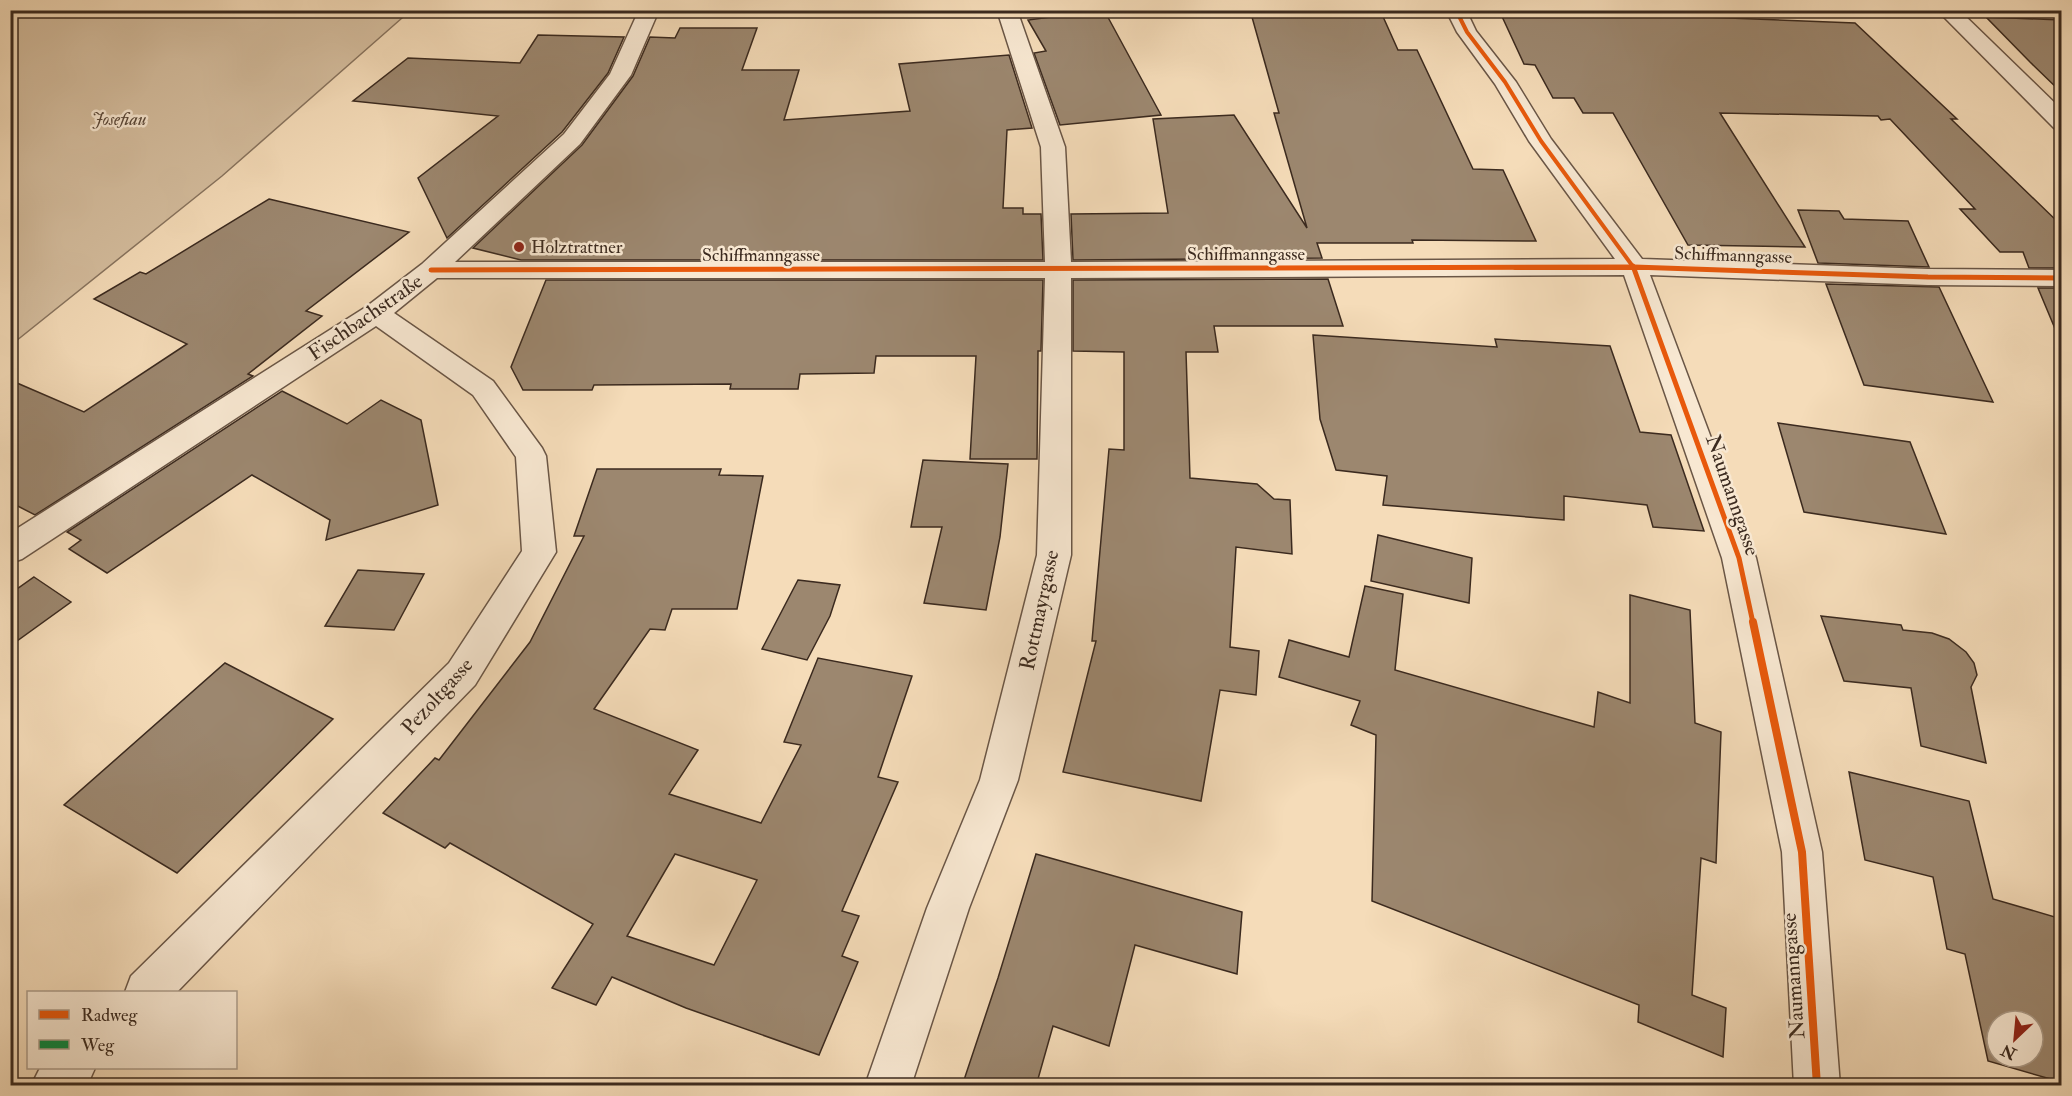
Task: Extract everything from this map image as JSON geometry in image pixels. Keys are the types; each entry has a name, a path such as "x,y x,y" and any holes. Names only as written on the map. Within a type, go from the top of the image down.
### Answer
{"street":[{"name":"Fischbachstraße","path":"10,550 376,313 432,270 572,139 620,75 648,10"},
{"name":"Rottmayrgasse","path":"888,1086 948,908 999,780 1054,555 1058,270 1053,147 1007,10"},
{"name":"Naumanngasse","path":"1456,10 1467,32 1505,82 1541,141 1634,267 1739,558 1802,852 1816,1086"},
{"path":"1947,10 2061,123"},
{"name":"Schiffmanngasse","path":"432,270 1634,267 1928,277 2061,278"},
{"name":"Pezoltgasse","path":"149,991 462,674 539,552 531,456 483,388 376,313"},
{"path":"54,1086 71,1069"}],"green space":[{"name":"Josefiau","path":"11,10 410,11 222,176 11,345"}],"building":[{"path":"1104,10 1161,115 1060,125 1034,53 1046,51 1028,20"},
{"path":"1250,10 1380,10 1398,50 1417,50 1473,169 1503,170 1536,241 1412,240 1413,243 1317,243 1322,258 1073,260 1071,214 1168,213 1153,119 1234,115 1307,228 1274,113 1279,113"},
{"path":"1499,10 1698,10 1703,17 1855,23 1957,119 1951,119 2061,225 2061,268 2029,268 2023,252 2000,252 1960,209 1975,209 1890,119 1881,120 1878,116 1720,113 1805,247 1688,245 1613,113 1583,113 1574,98 1553,98 1535,65 1524,64"},
{"path":"1986,17 2061,20 2061,92 2030,62"},
{"path":"680,28 757,28 742,70 799,70 784,120 910,111 899,64 1009,55 1032,128 1007,130 1003,208 1023,208 1023,214 1041,214 1043,260 521,260 473,248 582,145 633,76 650,37 675,38"},
{"path":"538,35 624,37 608,73 562,132 447,238 418,178 498,116 353,101 408,58 520,63"},
{"path":"269,199 409,232 306,311 322,316 248,374 253,376 35,515 10,502 10,380 84,412 187,344 94,299 140,272 146,274"},
{"path":"1798,210 1839,211 1844,219 1908,221 1929,267 1818,263"},
{"path":"1328,279 1343,326 1214,326 1218,352 1186,352 1190,478 1257,484 1274,499 1290,500 1292,554 1236,547 1230,647 1259,651 1256,695 1220,690 1201,801 1063,772 1096,641 1092,641 1109,449 1124,450 1124,352 1073,351 1073,280"},
{"path":"546,280 1043,280 1041,351 1038,351 1037,459 970,459 976,356 876,356 874,373 800,374 798,389 730,389 731,384 594,385 592,390 523,390 511,367"},
{"path":"1826,284 1939,287 1993,402 1864,385"},
{"path":"2038,288 2061,288 2061,343"},
{"path":"1313,335 1497,347 1495,339 1610,346 1640,432 1671,435 1704,531 1653,527 1647,505 1564,496 1564,520 1383,505 1387,476 1336,470 1320,419"},
{"path":"282,391 347,424 381,400 421,420 438,505 326,540 330,520 252,475 107,573 69,549 81,540 67,532"},
{"path":"1778,423 1910,442 1946,534 1804,512"},
{"path":"923,460 1008,464 1000,537 986,610 924,603 942,527 911,527"},
{"path":"597,469 721,469 719,475 763,476 737,609 672,609 665,630 650,629 594,709 698,750 669,794 761,823 801,745 784,742 818,658 912,676 878,777 898,782 842,911 859,916 842,956 858,962 819,1055 686,1008 612,977 596,1005 552,988 593,924 450,843 445,848 383,813 435,758 439,760 530,642 584,536 574,536","holes":["675,854 757,880 714,965 627,936"]},
{"path":"1378,535 1472,558 1469,603 1371,581"},
{"path":"358,570 424,574 394,630 325,626"},
{"path":"34,577 71,602 10,646 10,594"},
{"path":"798,580 840,585 830,616 807,660 762,649"},
{"path":"1365,586 1403,594 1395,670 1594,727 1598,692 1630,703 1630,595 1690,610 1695,723 1721,732 1716,863 1701,858 1692,995 1726,1008 1723,1057 1638,1022 1639,1005 1372,901 1376,735 1351,725 1360,701 1279,677 1289,640 1349,657"},
{"path":"1821,616 1901,625 1903,630 1932,633 1949,639 1966,652 1974,663 1977,675 1971,687 1986,763 1921,746 1911,688 1844,681"},
{"path":"225,663 333,719 177,873 64,805"},
{"path":"1849,772 1969,801 1993,899 2055,917 2061,942 2061,1082 2016,1069 2045,1069 2045,1009 1985,1009 1985,1047 1965,954 1947,949 1933,877 1865,860"},
{"path":"1036,854 1242,912 1237,974 1135,945 1109,1046 1053,1026 1036,1086 962,1086 998,978"}],"marked path":[{"path":"10,14 23,10"}],"cycle path":[{"path":"1456,10 1467,32 1505,82 1541,141 1634,267 1739,558 1802,852 1817,1086"},
{"path":"431,270 1634,267 1928,277 2062,278"}],"place":[{"name":"Holztrattner","path":"519,247"}]}
